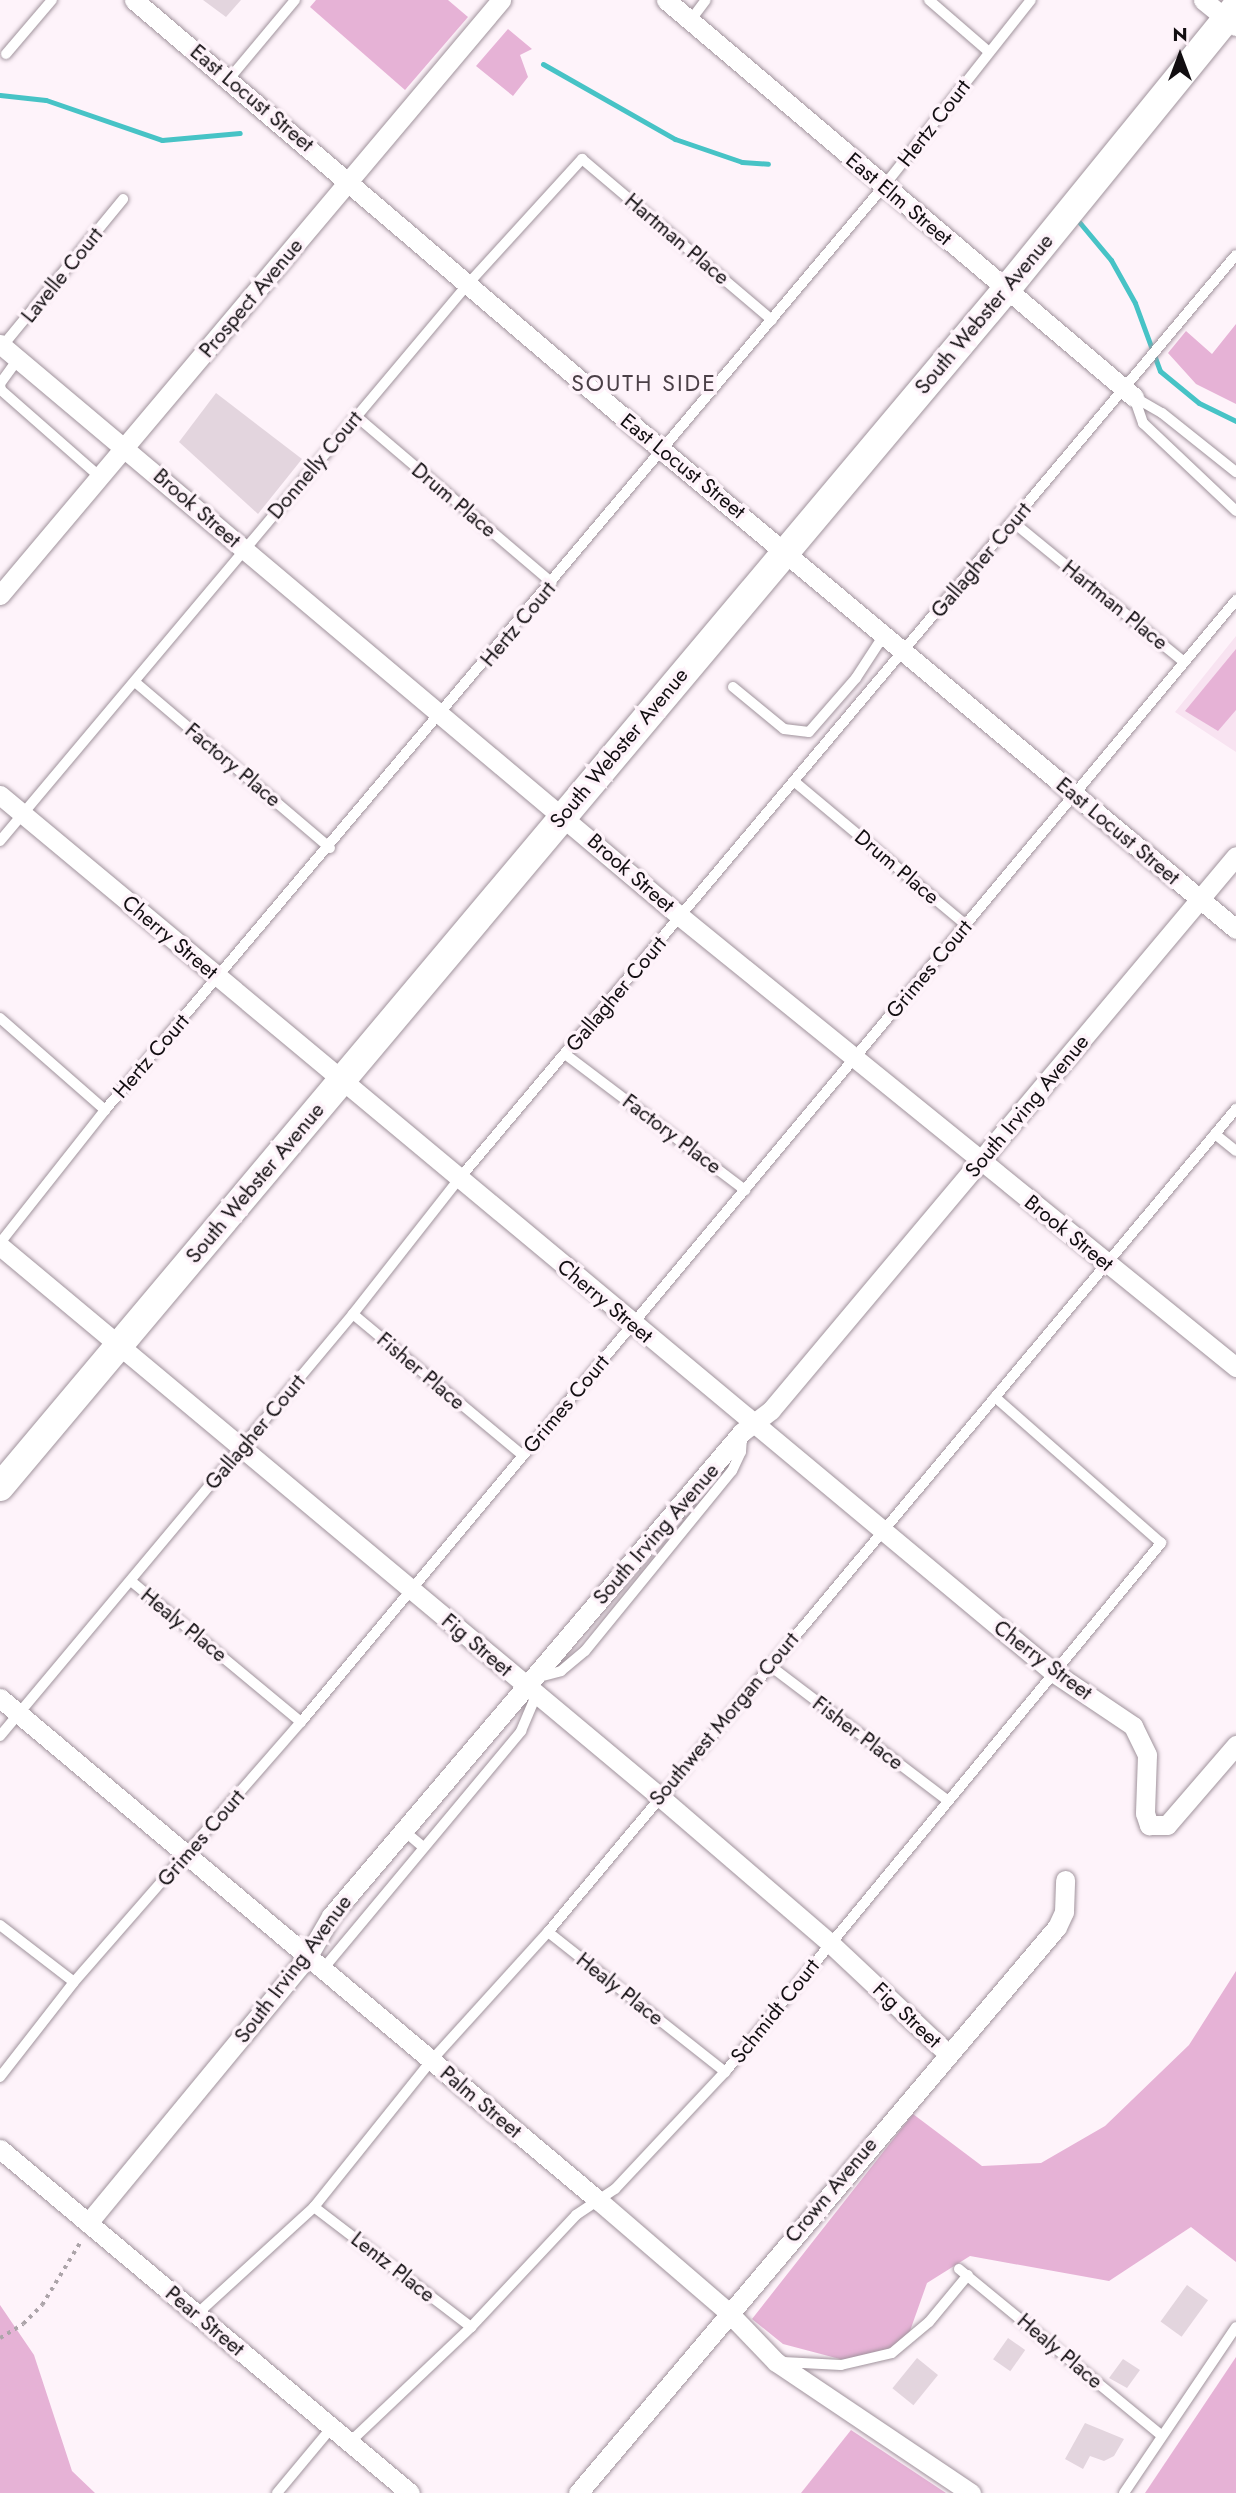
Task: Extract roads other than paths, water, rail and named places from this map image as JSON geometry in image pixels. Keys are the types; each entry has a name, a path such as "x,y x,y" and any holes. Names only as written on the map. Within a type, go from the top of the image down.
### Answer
{"street":[{"name":"East Locust Street","path":"134,0 350,180 467,285 663,451 786,550 905,653 1236,929"},
{"name":"Prospect Avenue","path":"0,596 501,0"},
{"name":"East Elm Street","path":"666,0 1006,290 1131,386"},
{"path":"1203,0 1233,18"},
{"name":"South Webster Avenue","path":"0,1487 1233,18"},
{"name":"Brook Street","path":"5,350 126,447 681,917 1236,1367"},
{"name":"Cherry Street","path":"0,796 633,1325 747,1428 883,1533 1053,1672 1140,1732 1149,1779 1145,1813 1153,1828 1175,1817 1236,1745"},
{"name":"South Irving Avenue","path":"88,2223 315,1963 331,1916 403,1830 531,1686 747,1428 771,1410 1236,856"},
{"name":"Fig Street","path":"0,1245 412,1590 531,1686 830,1943 946,2052"},
{"name":"Palm Street","path":"0,1698 599,2201 729,2313 776,2362 971,2493"},
{"name":"Crown Avenue","path":"578,2493 946,2052 1057,1927 1064,1912 1065,1881"},
{"name":"Pear Street","path":"0,2149 410,2493"}],"lane":[{"path":"6,54 52,0"},
{"path":"229,79 295,0"},
{"path":"690,21 706,0"},
{"path":"929,0 989,52"},
{"name":"Hertz Court","path":"0,1245 105,1110 330,848 884,186 1031,0"},
{"name":"Donnelly Court","path":"0,841 467,285 582,159"},
{"name":"Hartman Place","path":"582,159 772,320"},
{"name":"Lavelle Court","path":"100,477 1,390 0,384 5,350 123,199"},
{"name":"Gallagher Court","path":"0,1736 353,1314 459,1178 1131,386 1173,330 1236,255"},
{"path":"1131,386 1236,472"},
{"path":"1131,386 1143,423 1236,511"},
{"name":"Drum Place","path":"356,416 552,583"},
{"name":"Hartman Place","path":"1013,522 1184,662"},
{"name":"Grimes Court","path":"0,2077 74,1982 302,1722 1236,600"},
{"path":"733,687 785,729 809,732 856,678 884,635"},
{"name":"Factory Place","path":"135,682 330,848"},
{"name":"Drum Place","path":"795,782 966,925"},
{"path":"0,1018 105,1110"},
{"name":"Factory Place","path":"565,1054 745,1189"},
{"name":"Southwest Morgan Court","path":"197,2314 314,2207 431,2060 548,1932 1236,1109"},
{"path":"1215,1134 1236,1151"},
{"name":"Fisher Place","path":"353,1314 522,1455"},
{"name":"Schmidt Court","path":"350,2442 471,2327 576,2215 599,2201 725,2072 1161,1543 995,1397"},
{"name":"Healy Place","path":"131,1581 302,1722"},
{"name":"Fisher Place","path":"769,1665 947,1800"},
{"path":"315,1963 422,1846 521,1731 531,1686"},
{"path":"403,1830 422,1846"},
{"path":"0,1925 74,1982"},
{"name":"Healy Place","path":"548,1932 725,2072"},
{"name":"Lentz Place","path":"314,2207 471,2327"},
{"name":"Healy Place","path":"776,2362 841,2365 892,2353 929,2322 963,2272 1160,2434"},
{"path":"1124,2493 1160,2434 1236,2327"},
{"path":"277,2493 332,2427"}],"waterway":[{"path":"543,64 675,139 742,162 768,164"},
{"path":"0,95 46,100 162,140 240,133"},
{"path":"1075,217 1111,260 1135,303 1160,371 1199,403 1236,421"}],"district":[{"name":"SOUTH SIDE","path":"644,383"}]}
